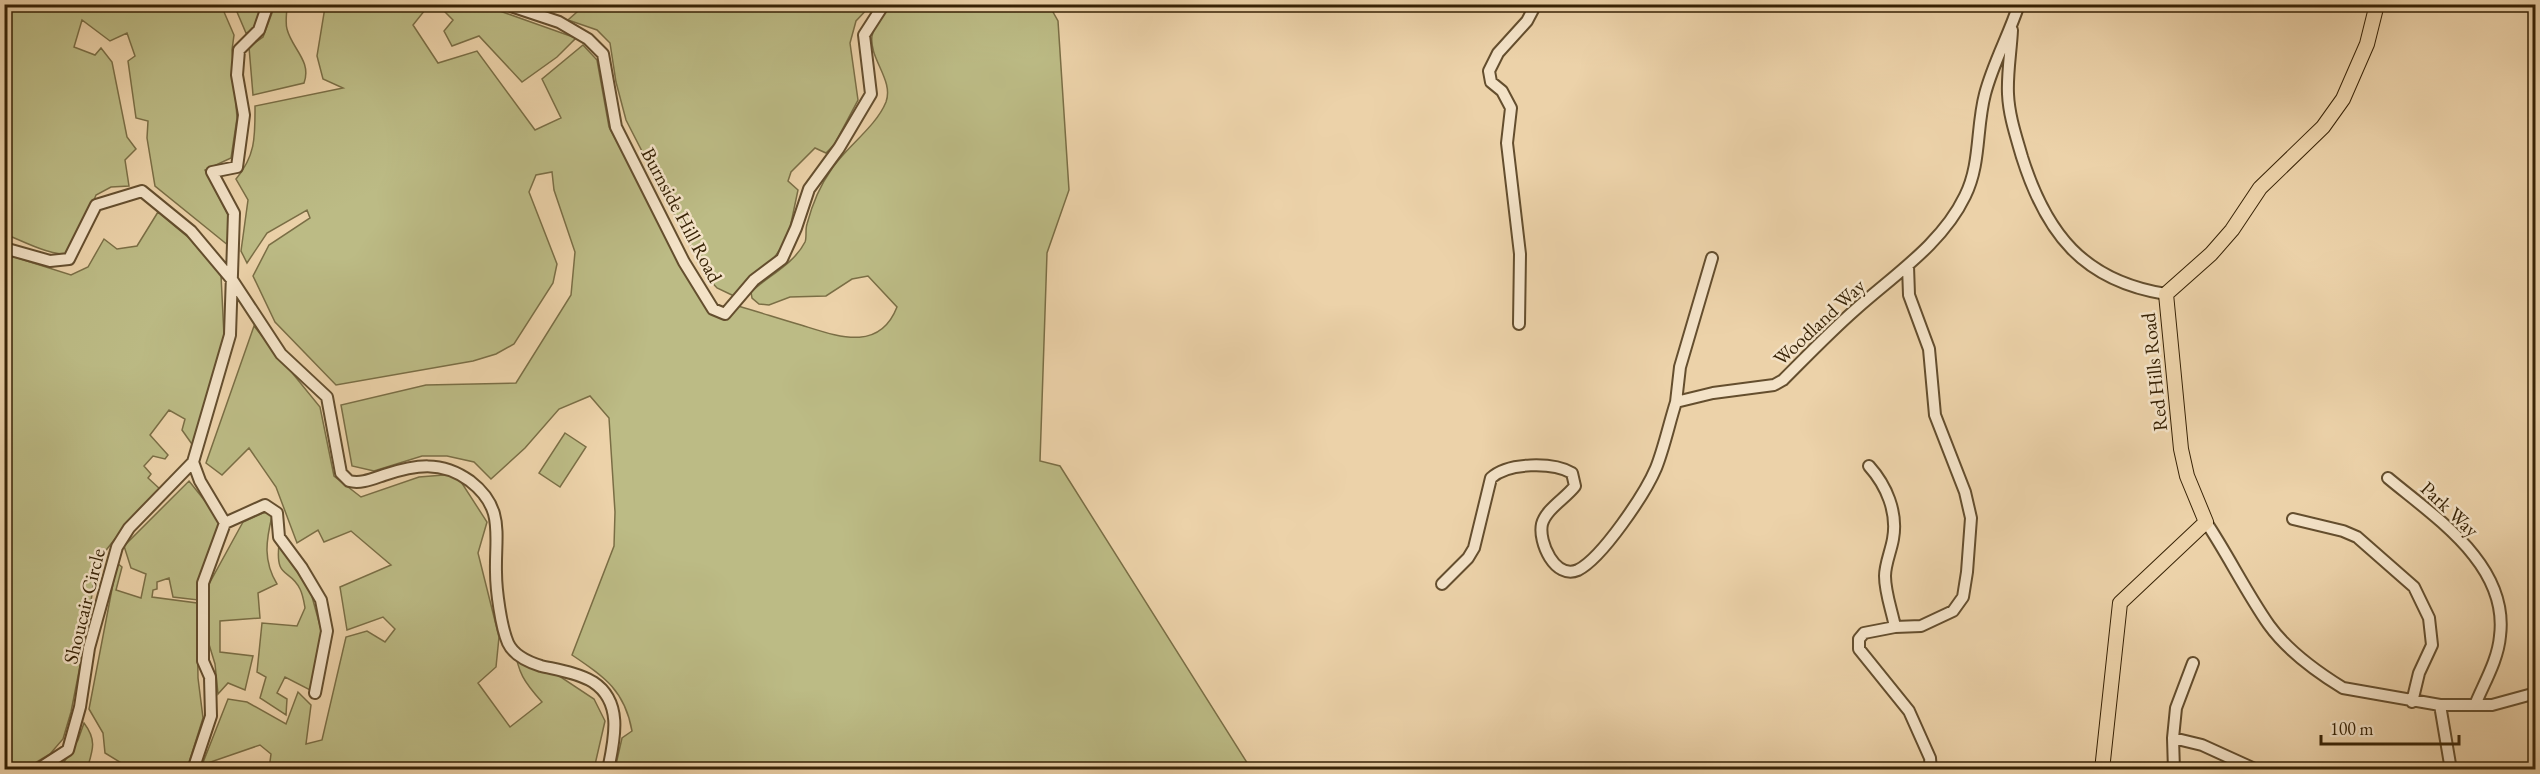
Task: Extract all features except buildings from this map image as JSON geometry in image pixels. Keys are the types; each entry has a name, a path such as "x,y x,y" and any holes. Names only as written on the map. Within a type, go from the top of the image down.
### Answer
{"main road":[{"name":"Red Hills Road","path":"2206,522 2187,476 2181,449 2166,294 2211,254 2232,230 2260,188 2323,127 2343,99 2367,44 2376,4"},
{"path":"2102,770 2120,603 2206,522"}],"street":[{"path":"225,523 200,481 193,462 230,335 234,213 212,172 237,167 244,115 237,75 239,50 259,30 268,4"},
{"name":"Burnside Hill Road","path":"505,4 559,22 588,39 603,54 616,127 684,262 713,309 725,314 754,280 782,259 796,228 809,189 839,148 871,94 864,35 884,4"},
{"path":"1519,324 1520,254 1507,143 1510,108 1502,91 1491,82 1489,71 1498,53 1527,21 1536,4"},
{"name":"Woodland Way","path":"1676,402 1713,393 1774,385 1783,380 1855,310 1908,266 1948,225 1965,196 1976,169 1984,96 1994,64 2019,4"},
{"path":"2013,21 2008,94 2013,126 2030,182 2051,225 2070,250 2096,268 2126,285 2166,294"},
{"path":"4,248 50,261 69,259 96,205 142,191 191,231 233,281 281,354 327,397 341,473 349,481 363,482 412,466 438,467 453,470 480,490 489,503 498,530 496,574 508,644 521,658 577,676 602,689 615,719 615,737 608,770"},
{"path":"1442,584 1468,558 1474,548 1481,525 1488,484 1497,472 1507,468 1517,466 1559,468 1572,473 1575,486 1546,516 1542,532 1548,553 1556,566 1565,572 1579,569 1592,560 1619,528 1656,469 1676,402 1680,367 1712,258"},
{"path":"1908,266 1909,295 1929,349 1935,415 1965,492 1971,518 1963,597 1953,611 1921,626 1895,627 1864,633 1859,639 1859,649 1909,711 1930,758 1931,770"},
{"name":"Shoucair Circle","path":"37,770 68,750 80,706 89,648 117,547 129,528 193,462"},
{"path":"1869,466 1880,478 1888,497 1894,522 1894,538 1885,576 1895,627"},
{"name":"Park Way","path":"2388,478 2458,536 2484,570 2495,591 2502,616 2500,638 2475,705"},
{"path":"193,770 211,716 210,677 203,662 203,583 225,523 265,505 277,513 279,537 302,568 321,600 327,631 315,693"},
{"path":"2293,519 2343,531 2357,537 2414,587 2429,618 2432,645 2419,673 2412,702"},
{"path":"2206,522 2269,624 2282,640 2343,688 2412,702 2440,705 2492,705 2535,693"},
{"path":"2174,770 2173,738 2176,708 2193,663"},
{"path":"2440,705 2451,770"},
{"path":"2173,738 2202,745 2257,770"}],"shaded area":[{"path":"586,4 871,5 856,21 850,43 858,100 834,145 826,153 815,148 791,172 788,181 798,190 790,228 781,248 774,258 757,271 734,296 717,288 706,276 626,120 616,82 610,43 597,30 568,20"},
{"path":"4,5 221,5 234,35 232,50 237,118 231,158 205,170 229,217 229,246 155,186 147,138 148,121 136,118 128,61 135,56 127,33 110,41 82,20 74,47 95,55 101,48 112,62 127,137 136,149 125,160 129,186 111,187 96,195 86,233 75,255 48,251 5,234"},
{"path":"234,5 265,5 253,31 246,33"},
{"path":"275,5 287,5 287,29 303,62 306,75 304,83 253,95 249,47 263,37"},
{"path":"324,5 429,5 413,25 438,63 477,51 535,130 561,118 542,79 583,45 597,60 609,127 707,310 723,317 738,306 829,333 856,337 868,336 879,331 889,321 897,307 868,276 852,279 826,296 790,297 769,305 759,304 752,298 751,292 788,263 800,250 806,240 806,226 811,210 823,183 837,162 875,120 886,102 887,86 872,45 872,36 877,24 890,5 1049,5 1058,21 1069,190 1047,253 1040,461 1060,466 1251,769 615,769 622,738 632,731 629,717 619,695 612,686 572,655 614,546 615,512 609,418 590,396 559,409 525,448 491,479 474,462 447,456 422,456 374,471 352,466 341,405 426,385 516,383 571,295 575,252 554,190 552,172 536,175 529,192 557,264 553,283 514,344 496,354 473,361 336,385 275,322 253,276 269,245 310,218 307,210 267,233 247,263 241,251 248,200 236,179 251,153 255,106 343,88 323,79 317,56"},
{"path":"438,5 483,5 576,38 557,57 522,82 479,36 452,46 444,31 453,20"},
{"path":"158,212 189,238 221,275 224,336 194,447 182,430 185,419 169,410 150,435 168,455 165,459 153,456 144,466 151,474 148,478 161,490 123,529 107,549 96,570 82,656 63,739 50,754 25,769 5,770 5,254 71,275 88,267 104,239 117,249 137,246"},
{"path":"254,326 320,407 334,476 361,497 419,477 456,474 487,522 478,553 499,637 496,667 478,683 510,727 542,702 523,677 514,646 594,699 605,721 594,769 269,769 271,754 260,745 202,765 228,699 247,702 286,724 298,692 311,705 306,744 322,740 346,637 367,631 385,642 395,629 383,617 347,630 340,587 391,565 351,531 324,542 318,530 297,543 276,487 249,448 222,475 206,463"},
{"path":"565,433 586,447 560,487 539,473"},
{"path":"189,481 221,521 198,584 198,600 173,597 169,578 157,582 157,589 153,590 152,597 197,603 198,678 203,718 187,769 121,769 123,764 105,753 103,733 89,709 117,563 122,567 116,590 141,598 146,574 131,568 124,546"},
{"path":"265,512 272,516 267,551 269,567 277,584 258,593 260,618 220,621 220,652 253,656 245,690 228,683 218,694 215,664 208,641 209,584 243,522"},
{"path":"279,544 311,593 322,633 310,690 285,677 277,693 287,699 286,715 260,698 266,677 257,672 262,623 297,626 305,608 300,589 281,569 278,555"},
{"path":"84,723 91,735 93,745 87,769 59,770 78,740"}]}
